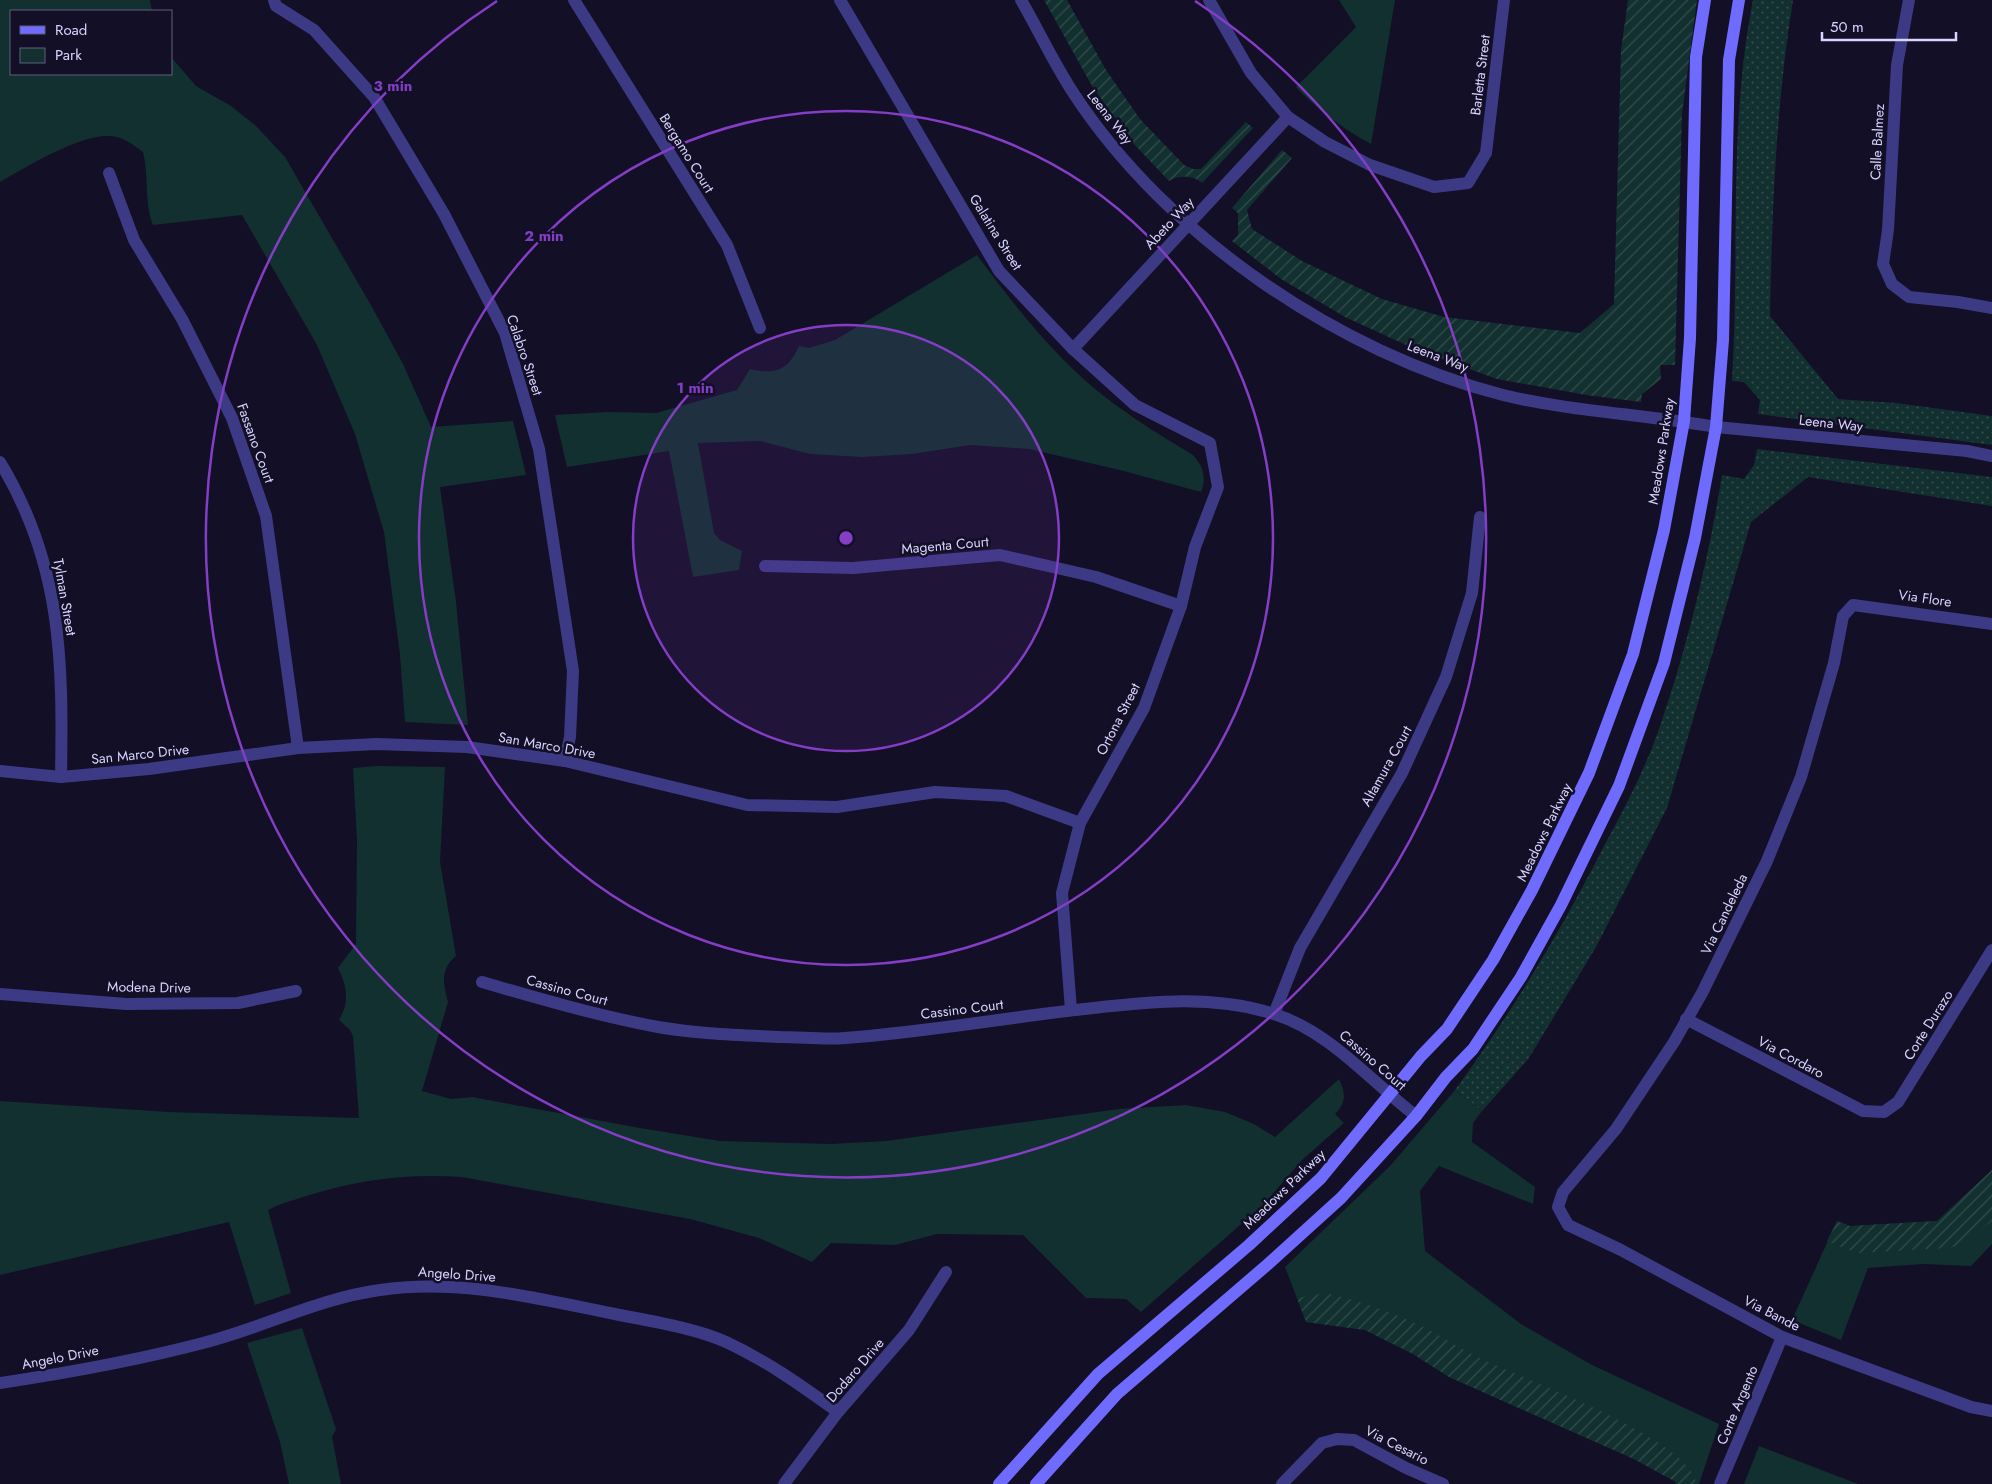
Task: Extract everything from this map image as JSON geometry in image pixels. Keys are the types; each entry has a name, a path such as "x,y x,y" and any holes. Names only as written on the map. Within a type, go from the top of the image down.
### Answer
{"main road":[{"name":"Meadows Parkway","path":"999,1484 1098,1374 1249,1245 1321,1178 1421,1056 1447,1029 1493,960 1532,890 1589,773 1633,654 1664,530 1684,421 1690,338 1696,57 1705,0"},
{"path":"1036,1484 1118,1394 1268,1265 1341,1198 1416,1116 1446,1077 1473,1049 1521,977 1562,905 1619,786 1664,663 1695,538 1716,427 1723,340 1729,60 1739,0"}],"street":[{"name":"Calabro Street","path":"274,0 276,6 314,30 374,97 444,214 504,333 539,449 573,671 570,738 565,761"},
{"name":"Bergamo Court","path":"574,0 727,245 760,328"},
{"name":"Galatina Street","path":"840,0 999,271 1073,349 1135,405 1210,443"},
{"name":"Leena Way","path":"1021,0 1074,94 1126,162 1189,224 1252,276 1304,311 1360,341 1444,377 1502,395 1562,407 1684,421 1716,427 1967,451 1992,456"},
{"path":"1209,0 1251,73 1288,117"},
{"name":"Barletta Street","path":"1288,117 1325,142 1370,165 1434,186 1468,183 1486,153 1504,0"},
{"name":"Calle Balmez","path":"1909,0 1897,65 1888,230 1883,264 1892,284 1909,297 1992,308"},
{"name":"Abeto Way","path":"1073,349 1288,117"},
{"name":"Fassano Court","path":"109,173 134,240 182,319 232,418 266,516 298,748"},
{"name":"Ortona Street","path":"1071,1010 1062,893 1080,823 1144,708 1181,606 1196,547 1218,487 1210,443"},
{"name":"Tylman Street","path":"0,462 14,484 41,547 57,619 62,699 61,777"},
{"name":"Altamura Court","path":"1274,1014 1300,948 1402,773 1446,677 1472,593 1480,517"},
{"name":"Magenta Court","path":"764,566 853,568 1000,555 1096,576 1181,606"},
{"name":"Via Flore","path":"1853,605 1992,624"},
{"name":"Via Candeleda","path":"1558,1207 1563,1192 1616,1128 1686,1019 1767,861 1801,777 1834,663 1843,616 1853,605"},
{"name":"San Marco Drive","path":"0,771 61,777 149,769 298,748 376,744 467,747 565,761 747,805 836,807 935,792 1006,796 1080,823"},
{"name":"Corte Durazo","path":"1884,1112 1898,1102 1992,950"},
{"name":"Cassino Court","path":"482,982 593,1013 651,1026 729,1035 842,1039 1071,1010 1190,1000 1231,1003 1274,1014 1300,1024 1323,1037 1389,1096 1416,1116"},
{"name":"Modena Drive","path":"0,994 126,1004 229,1003 296,991"},
{"name":"Via Cordaro","path":"1686,1019 1863,1111 1884,1112"},
{"name":"Via Bande","path":"1558,1207 1568,1225 1621,1250 1782,1337 1971,1407 1992,1411"},
{"name":"Dodaro Drive","path":"784,1484 838,1412 909,1330 946,1272"},
{"name":"Angelo Drive","path":"0,1383 203,1343 337,1300 377,1290 418,1285 508,1293 663,1324 724,1342 783,1372 838,1412"},
{"name":"Corte Argento","path":"1720,1484 1782,1337"},
{"name":"Via Cesario","path":"1282,1484 1322,1443 1337,1439 1354,1440 1406,1468 1443,1484"}],"green space":[{"path":"0,0 150,0 152,10 10,10 10,75 172,75 172,58 196,86 231,106 256,126 285,157 403,364 431,427 513,421 526,475 440,487 456,602 468,725 405,722 400,655 384,532 355,434 317,345 242,215 153,225 148,208 143,152 123,139 107,136 92,138 59,150 0,182"},
{"path":"1044,0 1067,0 1106,70 1140,119 1184,165 1193,169 1201,169 1246,122 1253,128 1202,183 1195,178 1186,177 1169,181 1132,142 1092,86"},
{"path":"1339,0 1395,0 1371,144 1331,118 1296,87 1356,27"},
{"path":"1628,0 1697,0 1682,114 1675,365 1660,365 1661,379 1642,394 1641,402 1586,395 1497,379 1417,350 1345,317 1281,279 1232,241 1238,235 1238,213 1232,208 1282,150 1292,158 1247,210 1252,229 1302,261 1382,299 1444,317 1580,333 1614,304 1621,50"},
{"path":"1753,0 1793,0 1787,40 1776,158 1770,316 1838,399 1896,403 1992,416 1992,445 1758,414 1760,400 1744,382 1732,381 1737,142 1745,47"},
{"path":"977,255 1023,315 1075,371 1113,403 1193,455 1203,472 1204,482 1201,492 1120,470 1029,449 970,445 912,454 863,457 810,454 760,441 698,443 714,533 720,540 742,551 739,570 693,577 669,451 567,467 555,415 607,412 656,413 737,390 750,369 774,371 780,369 791,361 799,346 809,348 835,340"},
{"path":"1757,449 1992,477 1992,506 1808,477 1751,522 1667,808 1596,947 1529,1058 1482,1111 1455,1090 1496,1031 1552,942 1640,776 1669,700 1687,637 1710,540 1722,475 1744,479 1754,465"},
{"path":"378,766 445,767 440,862 456,956 447,966 445,972 444,983 448,1002 422,1091 451,1099 472,1097 720,1141 831,1144 886,1141 1119,1109 1186,1105 1225,1112 1254,1124 1275,1137 1339,1079 1344,1098 1339,1110 1335,1114 1344,1123 1302,1160 1264,1204 1141,1312 1126,1299 1086,1298 1023,1235 937,1234 895,1245 831,1243 812,1262 759,1238 690,1219 462,1177 442,1176 402,1177 362,1182 323,1191 268,1210 291,1293 255,1305 229,1222 0,1275 0,1101 169,1112 359,1118 353,1036 350,1030 339,1020 345,1007 346,994 344,981 338,968 356,944 357,840 353,768"},
{"path":"1455,1090 1482,1111 1473,1123 1472,1142 1535,1187 1533,1204 1439,1166 1420,1191 1425,1251 1521,1324 1592,1365 1719,1424 1699,1484 1675,1484 1676,1482 1634,1459 1449,1377 1413,1354 1365,1330 1306,1322 1285,1267 1390,1166"},
{"path":"1992,1170 1992,1244 1971,1266 1923,1264 1868,1268 1841,1340 1792,1320 1837,1221 1850,1226 1937,1221"},
{"path":"1992,1170 1992,1221 1961,1245 1948,1248 1856,1253 1827,1241 1837,1221 1850,1226 1937,1221"},
{"path":"1326,1293 1365,1304 1415,1323 1473,1355 1565,1395 1637,1430 1667,1448 1687,1466 1696,1484 1675,1484 1676,1482 1634,1459 1449,1377 1413,1354 1365,1330 1306,1322 1297,1298"},
{"path":"302,1328 336,1429 332,1437 341,1484 289,1484 280,1442 247,1343"},
{"path":"1759,1446 1858,1484 1744,1484"}]}
